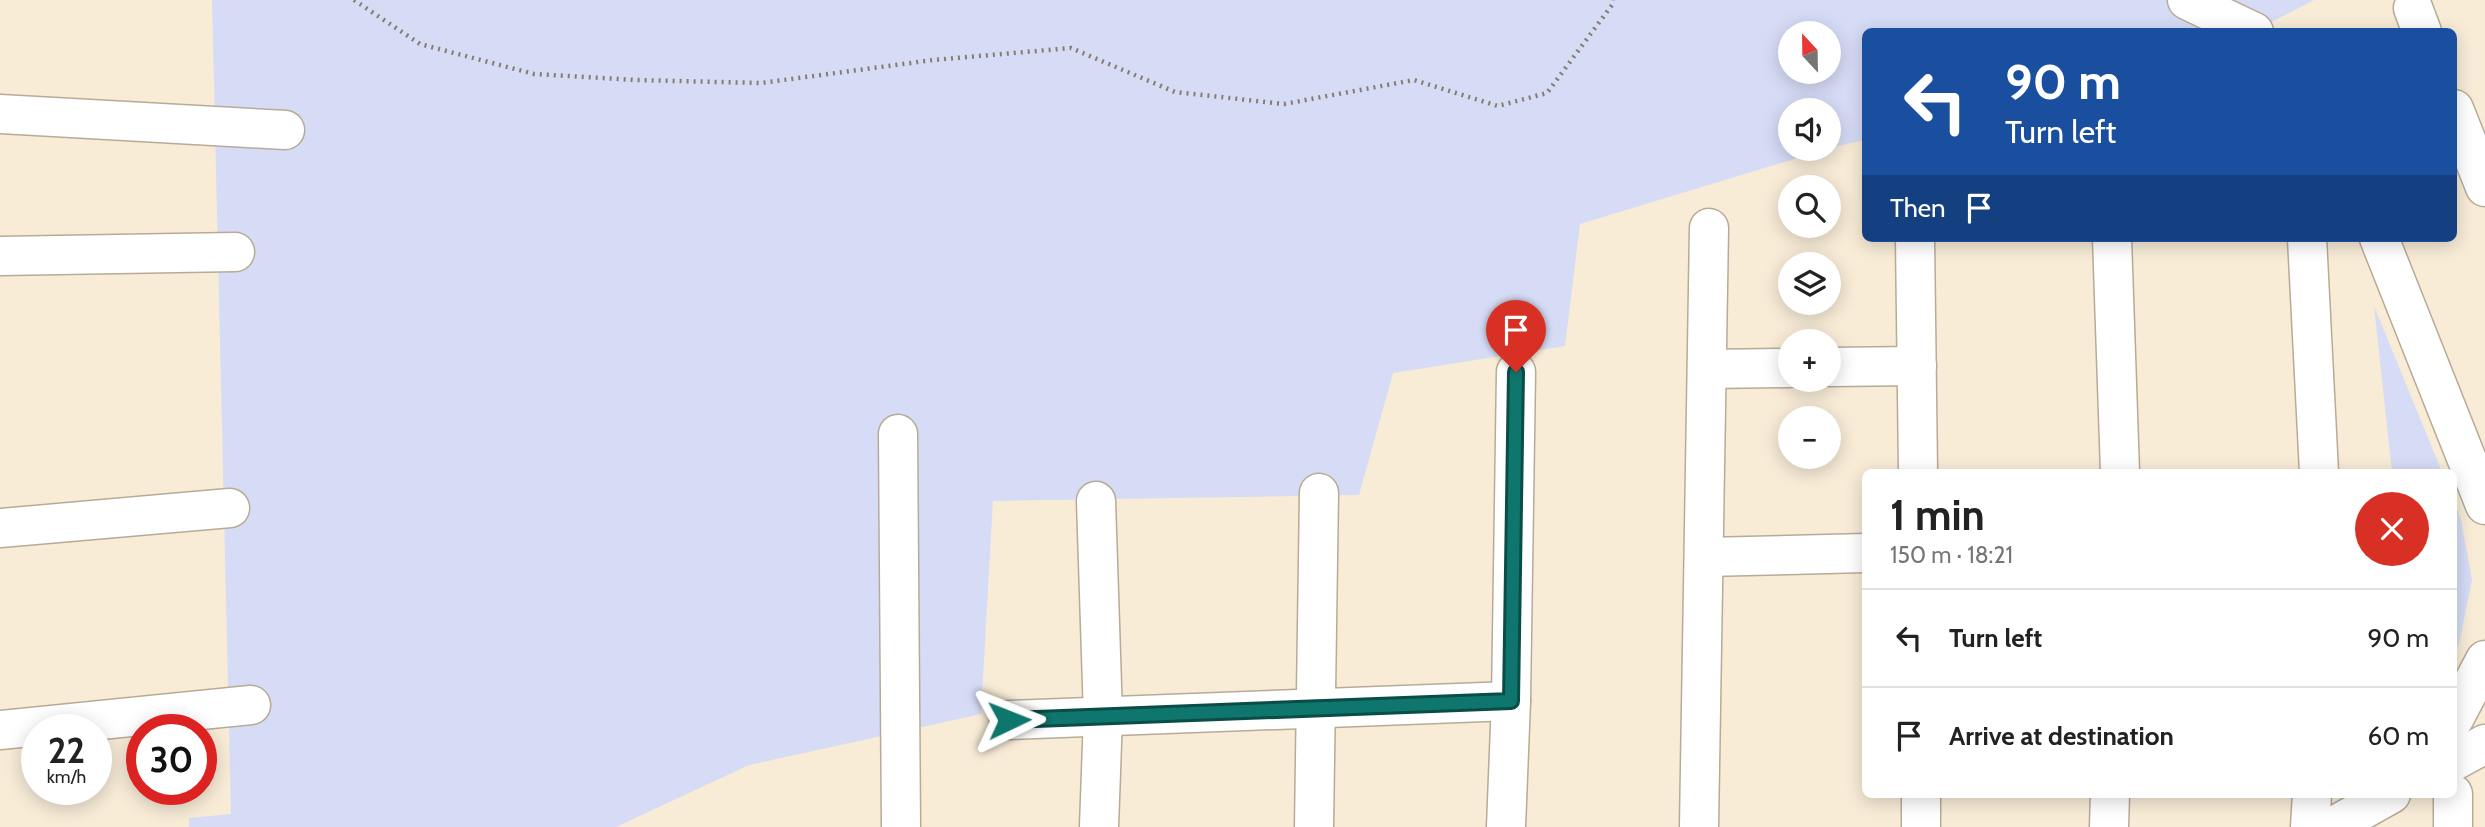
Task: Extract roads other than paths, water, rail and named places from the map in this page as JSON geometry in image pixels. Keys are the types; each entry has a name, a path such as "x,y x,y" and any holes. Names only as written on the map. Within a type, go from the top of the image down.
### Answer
{"street":[{"path":"2187,0 2246,28"},
{"path":"0,114 285,130"},
{"path":"2457,117 2485,187"},
{"path":"1699,827 1709,228"},
{"path":"1915,242 1918,469"},
{"path":"2112,242 2120,469"},
{"path":"2306,242 2319,469"},
{"path":"2381,242 2485,505"},
{"path":"0,256 235,252"},
{"path":"1841,367 1917,366"},
{"path":"1707,369 1778,368"},
{"path":"1506,827 1511,701 1516,372"},
{"path":"898,433 901,827"},
{"path":"1314,827 1319,493"},
{"path":"1096,501 1103,716 1099,827"},
{"path":"0,528 230,508"},
{"path":"1705,557 1862,553"},
{"path":"2457,713 2485,660"},
{"path":"1009,720 1511,701"},
{"path":"0,730 251,705"},
{"path":"2457,759 2485,744"},
{"path":"1921,798 1921,827"},
{"path":"2109,827 2110,798"},
{"path":"2310,827 2312,798"},
{"path":"2332,827 2384,798"},
{"path":"2453,798 2453,827"}]}
